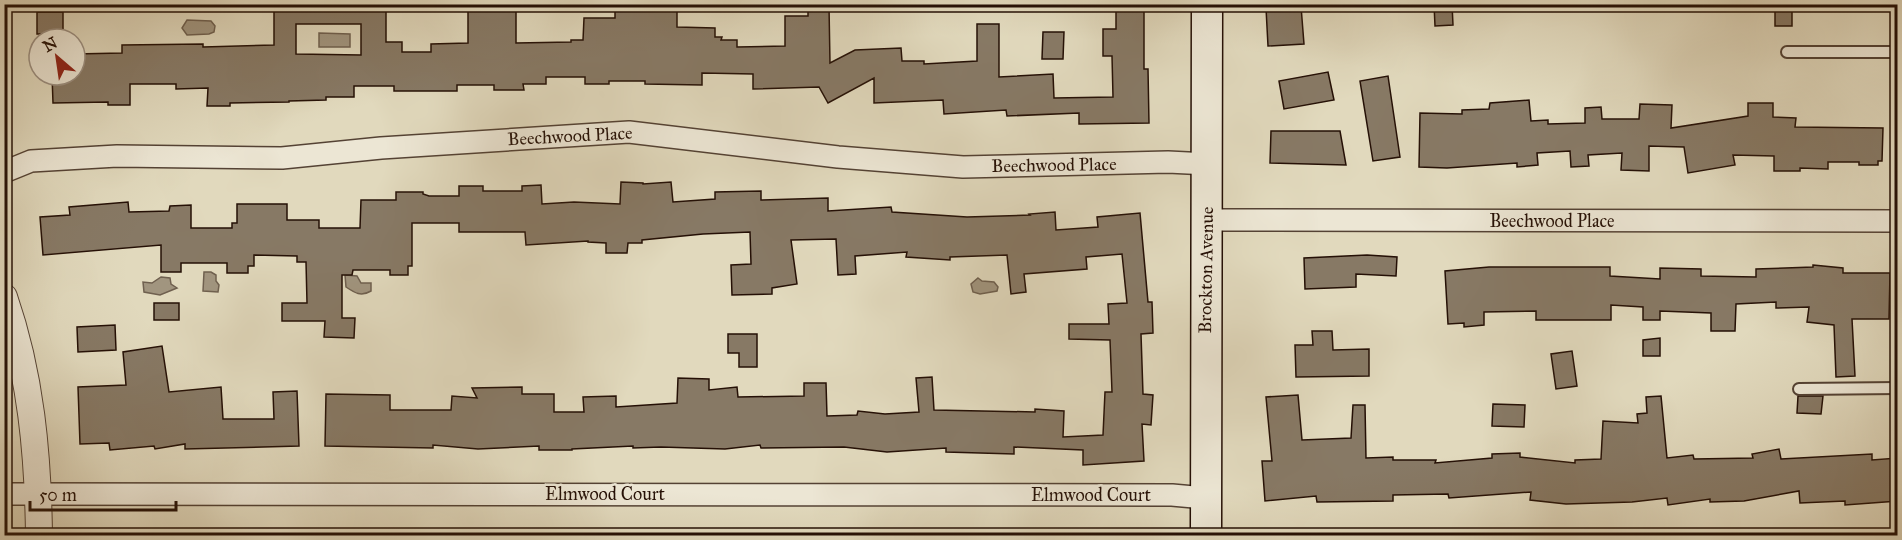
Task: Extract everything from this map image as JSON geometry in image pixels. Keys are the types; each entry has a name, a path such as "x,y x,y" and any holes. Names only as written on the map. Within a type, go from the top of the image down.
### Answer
{"main road":[{"name":"Brockton Avenue","path":"1206,536 1207,4"}],"street":[{"name":"Beechwood Place","path":"4,172 31,161 117,156 282,158 381,148 629,132 838,157 963,167 1168,162 1208,164"},
{"name":"Beechwood Place","path":"1206,220 1898,221"},
{"path":"4,297 18,336 32,406 39,494 39,536"},
{"name":"Elmwood Court","path":"4,494 1172,495 1205,498"}],"lane":[{"path":"1787,52 1898,52"},
{"path":"1799,389 1898,388"}],"shaded area":[{"path":"187,20 211,21 215,26 214,32 187,35 182,28"},
{"path":"319,33 350,34 350,47 319,47"},
{"path":"204,272 216,275 219,285 218,292 203,291"},
{"path":"345,275 357,276 361,283 371,283 371,291 361,294 349,289 346,287"},
{"path":"161,277 170,278 171,284 177,288 160,295 144,292 143,282 152,283"},
{"path":"978,278 982,281 994,282 998,287 997,291 980,294 973,292 971,284"}],"building":[{"path":"274,4 358,4 358,7 386,7 386,42 402,42 402,52 431,52 431,44 468,43 468,4 516,4 516,43 583,40 584,18 615,18 615,4 677,4 677,27 715,28 715,37 722,37 721,40 737,40 737,47 785,46 785,16 808,16 808,6 829,6 830,63 855,50 901,48 902,61 924,61 924,64 977,61 977,24 999,24 999,77 1053,74 1054,98 1113,97 1112,56 1103,56 1103,29 1116,29 1116,4 1144,4 1144,69 1148,69 1149,123 1079,124 1079,113 1007,116 1006,110 944,114 943,100 874,103 874,78 828,103 819,87 753,89 753,74 702,73 702,85 645,84 645,81 585,84 585,77 546,77 546,84 523,84 524,90 494,90 494,85 457,85 457,91 394,91 394,86 354,86 354,97 326,97 326,100 289,102 230,103 230,106 207,106 208,88 176,89 176,84 130,84 130,105 108,105 108,102 53,103 52,87 87,87 87,54 122,53 122,45 203,44 203,47 274,45","holes":["296,24 361,24 361,55 296,54"]},
{"path":"1434,4 1452,4 1453,25 1435,26"},
{"path":"1301,6 1304,44 1268,46 1266,8"},
{"path":"1775,10 1792,10 1792,26 1775,26"},
{"path":"37,12 63,12 63,27 37,27"},
{"path":"1043,32 1064,32 1063,59 1042,59"},
{"path":"1328,72 1334,100 1284,109 1279,81"},
{"path":"1388,76 1400,157 1373,161 1360,81"},
{"path":"1529,100 1531,121 1548,120 1548,124 1585,123 1585,108 1601,107 1602,119 1639,119 1640,104 1672,105 1671,128 1748,116 1748,103 1773,103 1773,117 1796,118 1795,127 1883,128 1882,161 1878,161 1878,165 1859,165 1859,162 1828,162 1828,169 1800,168 1800,171 1774,171 1774,156 1733,155 1735,165 1688,173 1684,147 1649,146 1649,171 1621,170 1622,153 1588,155 1589,166 1571,167 1570,151 1537,153 1538,165 1517,167 1517,163 1447,168 1419,167 1420,113 1462,114 1462,110 1489,109 1490,103"},
{"path":"1271,131 1340,131 1346,165 1270,163"},
{"path":"621,182 643,184 671,182 673,202 715,199 715,192 761,191 761,200 828,198 828,211 891,207 892,212 967,217 1055,212 1056,230 1098,227 1097,217 1140,213 1148,302 1152,302 1153,333 1141,334 1143,394 1153,395 1151,425 1142,424 1144,461 1083,465 1083,450 1014,447 1014,454 946,452 946,448 887,452 844,447 761,448 760,445 725,449 633,448 633,446 572,450 539,450 539,446 478,449 433,445 433,448 325,446 326,394 390,395 390,410 451,410 452,396 477,398 472,388 522,387 522,394 554,394 554,412 584,412 583,397 616,396 616,407 677,403 678,378 709,379 709,390 737,387 738,397 804,396 804,383 826,383 827,416 857,415 858,411 885,414 919,412 916,378 932,377 934,410 1064,411 1063,437 1103,435 1105,392 1112,392 1110,340 1069,339 1069,324 1109,324 1108,304 1127,303 1122,254 1086,257 1087,269 1024,274 1026,292 1011,294 1007,255 950,257 950,260 906,257 907,252 855,256 856,274 838,275 836,239 791,240 797,284 772,288 772,294 732,295 731,265 751,264 750,232 642,240 642,243 628,243 627,253 606,253 606,243 588,241 526,245 525,232 459,232 459,223 412,223 412,266 408,266 408,275 390,275 390,270 353,270 352,275 342,275 342,318 355,318 354,338 324,337 325,321 282,321 282,303 307,303 306,262 297,262 297,256 254,255 254,266 248,266 248,273 227,273 227,263 181,263 181,272 161,272 161,245 43,255 40,217 70,215 69,207 128,202 129,212 169,211 170,206 191,205 191,228 232,228 232,223 237,223 237,204 287,204 287,220 319,220 319,228 360,228 361,200 396,200 396,192 423,192 429,196 459,196 459,186 483,186 483,191 522,191 522,186 541,185 542,204 574,202 620,204"},
{"path":"1367,255 1397,257 1396,276 1356,274 1356,287 1305,289 1304,258"},
{"path":"1813,265 1843,268 1843,273 1890,273 1889,319 1852,319 1855,376 1836,377 1834,325 1807,322 1809,307 1776,308 1776,302 1736,304 1735,331 1711,331 1711,313 1660,311 1660,320 1643,320 1643,307 1611,305 1611,320 1536,320 1536,311 1484,312 1484,325 1464,327 1464,323 1448,324 1445,271 1489,267 1610,267 1610,276 1660,279 1660,268 1701,269 1701,276 1756,277 1756,269 1813,267"},
{"path":"154,303 179,303 179,320 154,320"},
{"path":"115,325 116,350 78,352 77,327"},
{"path":"1312,331 1332,331 1333,350 1369,349 1369,376 1296,377 1295,345 1313,345"},
{"path":"728,334 757,334 757,367 739,367 739,353 728,353"},
{"path":"1660,338 1660,356 1643,356 1643,340"},
{"path":"162,346 169,392 221,387 223,419 274,419 273,392 297,391 299,446 185,449 185,444 155,449 154,446 110,450 109,443 80,444 78,387 126,385 123,352"},
{"path":"1572,351 1577,386 1556,389 1551,354"},
{"path":"1298,395 1302,440 1351,438 1353,405 1365,405 1366,458 1436,460 1435,463 1492,458 1492,454 1520,453 1520,457 1575,463 1575,460 1601,459 1603,421 1638,423 1637,414 1647,413 1646,397 1661,396 1667,458 1693,455 1694,459 1753,458 1752,454 1779,449 1781,459 1872,454 1872,460 1898,458 1898,501 1845,505 1845,501 1800,503 1799,491 1744,501 1710,502 1710,499 1668,505 1667,498 1632,502 1566,504 1530,500 1531,492 1449,498 1448,494 1393,495 1393,501 1317,502 1316,496 1265,501 1262,461 1272,461 1266,397"},
{"path":"1798,396 1823,396 1821,414 1797,413"},
{"path":"1493,404 1525,405 1524,427 1492,426"}]}
